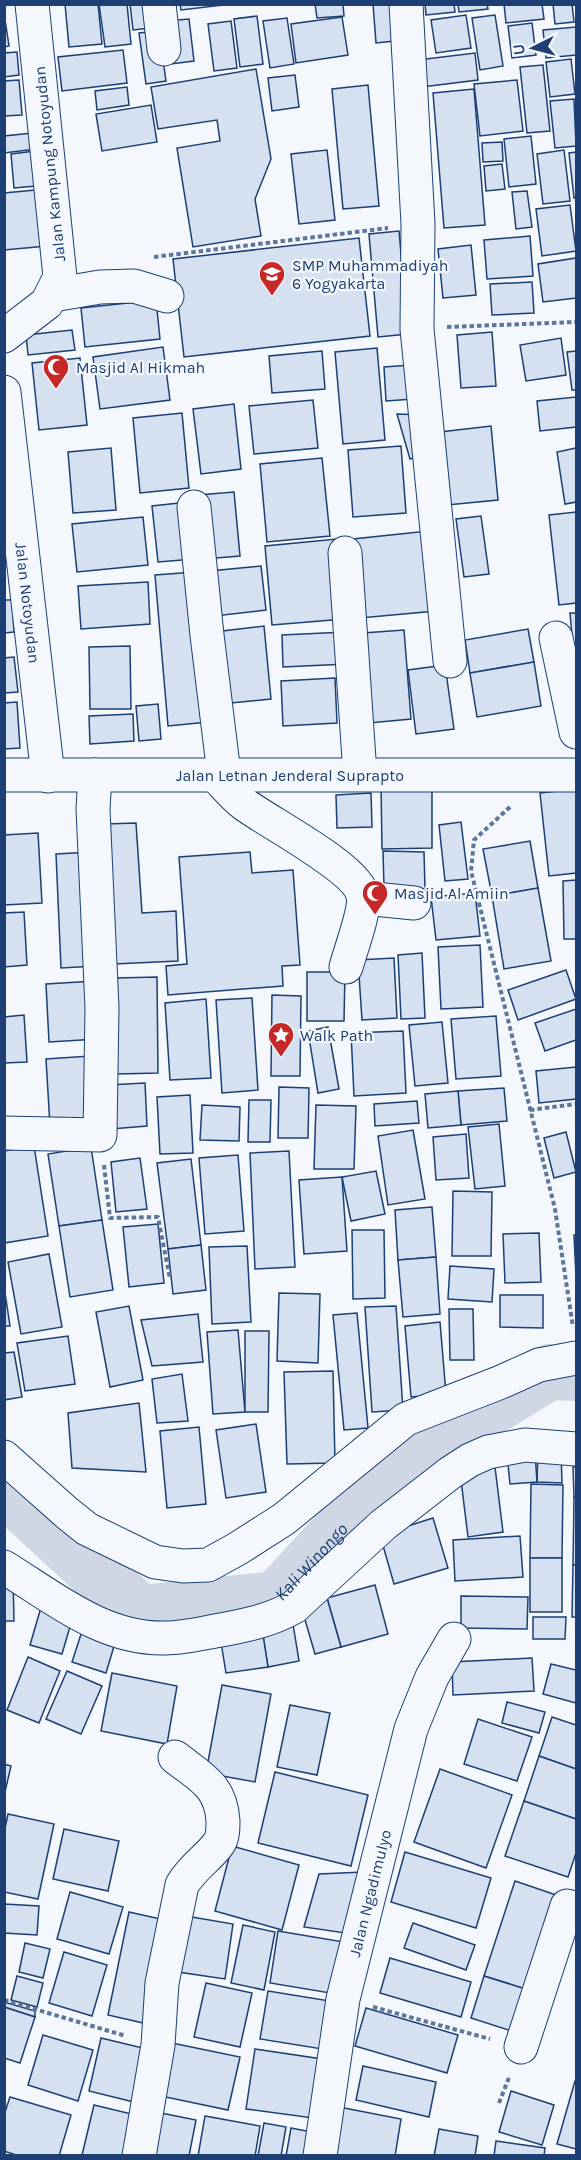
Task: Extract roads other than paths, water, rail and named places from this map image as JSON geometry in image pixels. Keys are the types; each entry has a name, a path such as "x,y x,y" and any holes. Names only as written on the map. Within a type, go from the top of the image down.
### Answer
{"street":[{"name":"Jalan Kampung Notoyudan","path":"32,4 60,269 60,278 53,295"},
{"path":"159,4 164,50"},
{"path":"406,4 418,224 417,328 450,661"},
{"path":"4,336 47,303 53,295 100,287 134,286 167,296"},
{"name":"Jalan Notoyudan","path":"4,392 15,580 48,776"},
{"path":"194,507 219,774 242,802 335,864 348,874 362,890 364,898 346,968"},
{"path":"345,553 360,774"},
{"path":"556,638 576,732"},
{"path":"4,1133 100,1135 102,1008 93,809 95,775"},
{"name":"Jalan Letnan Jenderal Suprapto","path":"4,776 561,775"},
{"path":"364,898 414,903"},
{"path":"4,1457 87,1529 155,1562 183,1566 207,1565 237,1549 284,1518 406,1419 539,1365 574,1342"},
{"path":"4,1567 95,1624 122,1632 150,1638 164,1638 222,1630 279,1616 294,1607 383,1525 470,1460 488,1452 525,1445 576,1449"},
{"name":"Jalan Ngadimulyo","path":"320,2156 344,1999 411,1729 432,1677 454,1638"},
{"path":"139,2156 158,2045 162,1983 182,1885 190,1871 220,1842 223,1826 222,1809 214,1789 175,1757"},
{"path":"521,2047 572,1907"}],"waterway":[{"name":"Kali Winongo","path":"4,1493 15,1498 140,1613 277,1599 406,1459 549,1372 576,1373"}],"place":[{"name":"SMP Muhammadiyah 6 Yogyakarta","path":"272,297"},
{"name":"Masjid Al Hikmah","path":"56,390"},
{"name":"Masjid Al Amiin","path":"375,916"},
{"name":"Walk Path","path":"281,1058"}]}
